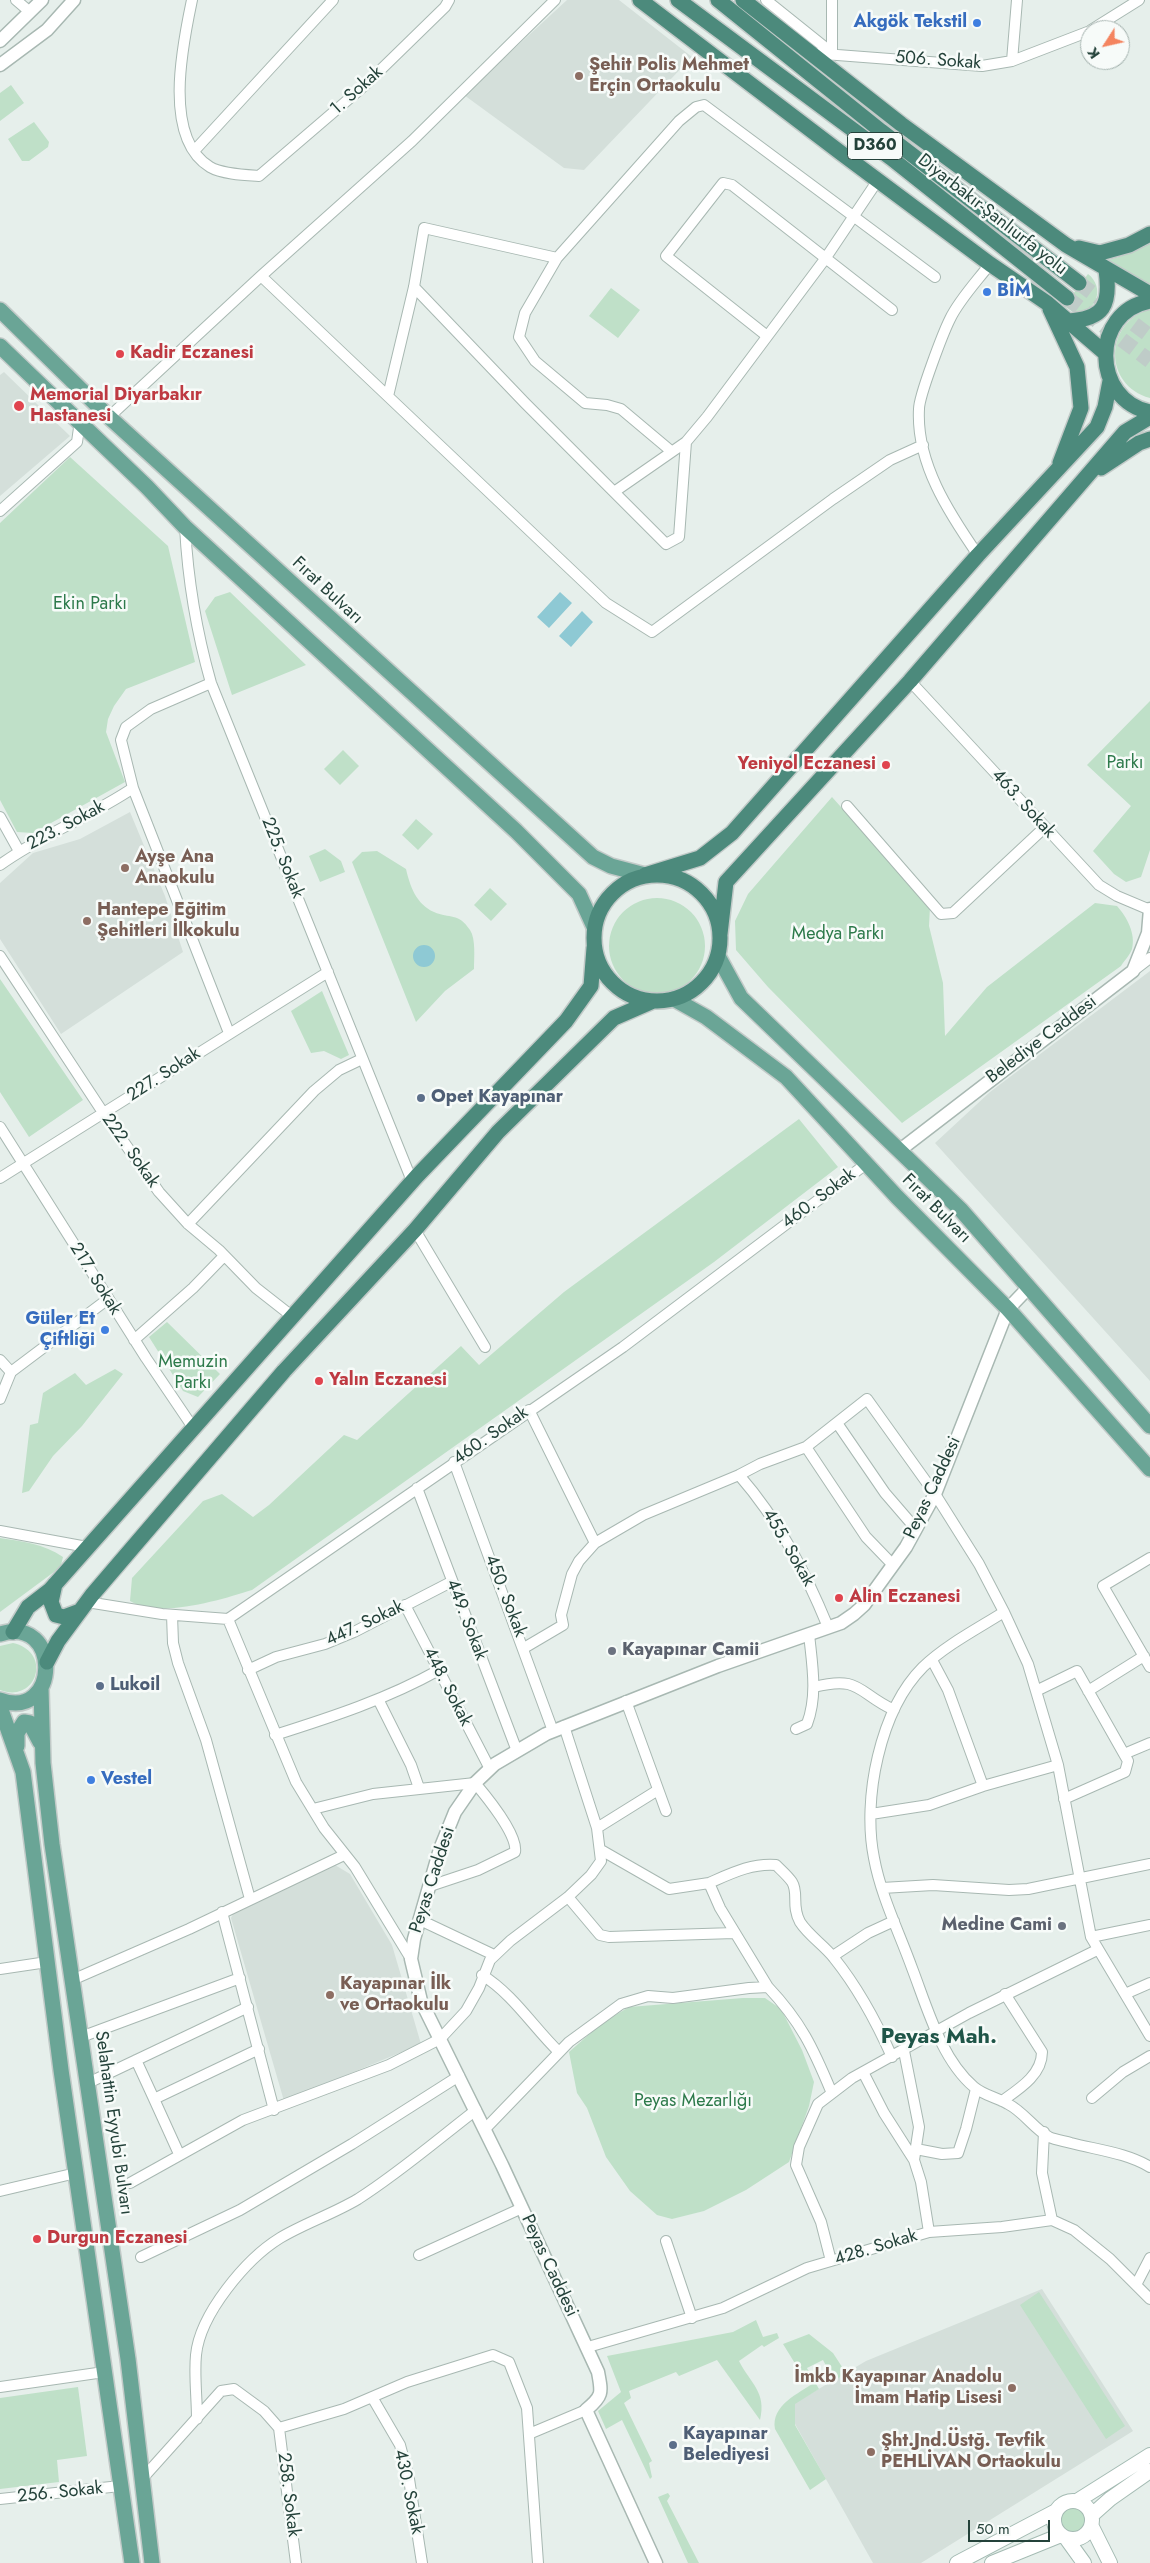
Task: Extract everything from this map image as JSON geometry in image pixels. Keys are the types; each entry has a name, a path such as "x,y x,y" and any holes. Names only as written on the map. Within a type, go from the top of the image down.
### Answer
{"highway":[{"path":"640,0 990,264 1047,303 1105,353"},
{"path":"664,0 742,49"},
{"name":"Diyarbakır-Şanlıurfa yolu","path":"678,0 891,158 1067,298"},
{"name":"D360","path":"718,0 881,131 1078,283"},
{"path":"744,0 902,124 1066,245 1150,294"},
{"path":"1066,245 1100,253 1129,245 1150,234"},
{"path":"1068,321 1083,320 1097,315 1103,309 1108,298 1106,270"},
{"path":"1150,302 1142,303 1125,312 1113,326 1106,344 1104,363 1110,381 1118,394 1129,403 1150,412"},
{"path":"1047,303 1077,367 1081,408 1056,473"},
{"path":"7,1633 28,1607 55,1584 194,1429 412,1181 566,1021 591,986 594,927 600,908 611,893 627,881 700,858 732,833 978,555 1097,427 1105,407 1110,381"},
{"path":"47,1662 58,1641 83,1606 284,1371 415,1230 498,1132 614,1018 653,1001 674,999 694,990 709,975 718,956 726,882 910,681 1125,432 1150,417"},
{"path":"1080,484 1115,458 1150,439"},
{"path":"645,875 667,874 687,882 704,895 716,913 720,934"},
{"path":"594,948 601,968 614,985 632,996 653,1001"},
{"path":"55,1584 51,1602 56,1615 64,1617 83,1606"}],"main road":[{"name":"Fırat Bulvarı","path":"0,310 109,417 593,857 611,866 645,875"},
{"path":"1,349 80,422 185,527 516,831 579,894 594,927"},
{"name":"Fırat Bulvarı","path":"718,956 741,998 961,1210 1150,1426"},
{"name":"Fırat Bulvarı","path":"674,999 706,1017 786,1077 866,1164 1008,1309 1150,1469"},
{"path":"7,1633 32,1638 45,1653 47,1662"},
{"name":"Selahattin Eyyubi Bulvarı","path":"47,1662 48,1672 41,1688 42,1748 52,1844 128,2359 152,2563"},
{"path":"0,1700 15,1702 25,1700 41,1688"},
{"path":"0,1707 17,1752 24,1781 76,2173 132,2563"},
{"path":"17,1752 17,1732 24,1722 30,1723 42,1748"},
{"path":"957,2563 1056,2511 1065,2502 1077,2501 1150,2455"},
{"path":"992,2563 1064,2537 1078,2539 1089,2532 1092,2521 1116,2494 1150,2471"},
{"path":"1077,2501 1086,2506 1110,2563"},
{"path":"1056,2511 1054,2524 1084,2563"}],"street":[{"path":"16,0 30,12"},
{"path":"0,41 42,0"},
{"path":"0,65 47,30 74,0"},
{"path":"192,0 182,43 178,94 184,127 194,151 333,0"},
{"name":"1. Sokak","path":"194,151 210,167 238,174 259,176 364,86 449,0"},
{"path":"109,417 412,141 555,0"},
{"path":"766,0 832,53"},
{"path":"832,0 832,53"},
{"path":"1012,61 1017,0"},
{"name":"506. Sokak","path":"1109,20 1139,0"},
{"name":"506. Sokak","path":"811,53 832,53 982,66 1012,61 1080,34"},
{"path":"671,451 621,409 607,405 585,403 535,361 520,337 525,313 557,258 679,121 696,107 704,105 935,277"},
{"path":"614,492 686,442 707,418 825,259 878,180"},
{"path":"767,336 666,256 723,183 732,185 892,310"},
{"path":"388,396 414,287 424,228 557,258"},
{"path":"978,555 948,512 923,445 920,432 919,407 950,318 990,264"},
{"path":"262,276 606,603 652,632 833,499 890,460 923,445"},
{"path":"414,287 512,390 666,544 678,537 686,442"},
{"path":"0,511 77,442 80,422"},
{"name":"225. Sokak","path":"185,527 188,578 196,630 211,683 412,1181"},
{"name":"463. Sokak","path":"910,681 1044,828 1099,885 1117,896 1150,909"},
{"path":"211,683 151,709 126,727 121,740 133,788 230,1033"},
{"name":"223. Sokak","path":"0,865 19,852 91,815 133,788"},
{"path":"847,806 941,914 953,913 1044,828"},
{"path":"0,816 19,852"},
{"path":"1133,971 1148,933 1150,909"},
{"name":"222. Sokak","path":"0,956 104,1114 159,1192 188,1224 256,1288 294,1317"},
{"path":"1133,971 1150,958"},
{"name":"Belediye Caddesi","path":"900,1150 1133,971"},
{"name":"227. Sokak","path":"0,1178 328,972"},
{"path":"188,1224 314,1091 340,1070 362,1059"},
{"name":"217. Sokak","path":"0,1127 134,1340 194,1429"},
{"name":"460. Sokak","path":"228,1620 529,1410 623,1347 866,1164"},
{"path":"415,1230 485,1348"},
{"path":"134,1340 193,1288 224,1256"},
{"name":"Peyas Caddesi","path":"586,2410 597,2401 602,2392 598,2372 588,2347 476,2110 421,2001 411,1959 414,1939 440,1849 455,1812 475,1783 490,1769 517,1751 559,1729 626,1701 841,1623 864,1606 893,1566 934,1494 1008,1309 1029,1288"},
{"path":"0,1399 11,1372 108,1299"},
{"path":"0,1360 11,1372"},
{"path":"524,1648 563,1625 563,1608 572,1574 579,1561 595,1543 643,1514 739,1475 760,1464 806,1447 867,1399 934,1494 978,1564 1004,1612 1028,1664 1058,1765 1091,1937 1097,1950 1150,2036"},
{"path":"529,1410 595,1543"},
{"path":"837,1423 885,1493 916,1528"},
{"path":"806,1447 866,1537 893,1566"},
{"name":"450. Sokak","path":"454,1462 524,1648 559,1729 597,1828 601,1850"},
{"name":"455. Sokak","path":"739,1475 755,1494 789,1543 828,1627"},
{"name":"449. Sokak","path":"417,1488 451,1582 517,1751"},
{"path":"0,1530 87,1547"},
{"path":"1150,1558 1103,1586 1150,1667"},
{"name":"447. Sokak","path":"248,1670 276,1657 325,1644 354,1632 451,1582"},
{"name":"448. Sokak","path":"405,1605 490,1769"},
{"path":"83,1606 228,1620 296,1782 344,1855 355,1867 411,1959"},
{"path":"1004,1612 932,1660 907,1686 894,1710 880,1751 870,1828 873,1856 882,1888 937,2032 952,2058 976,2089 1026,2115 1049,2136 1137,2159 1150,2167"},
{"path":"172,1615 173,1642 178,1663 206,1740 250,1899"},
{"path":"796,1729 807,1724 811,1714 814,1687 809,1634"},
{"path":"1088,1691 1144,1656"},
{"path":"932,1660 948,1690 983,1786"},
{"path":"275,1735 361,1704 378,1701 439,1670"},
{"path":"1036,1691 1077,1671 1128,1760 1125,1772 1064,1799"},
{"path":"814,1687 832,1682 852,1683 879,1704 894,1710"},
{"path":"378,1701 411,1765 420,1788"},
{"path":"626,1701 666,1811"},
{"path":"1124,1754 1150,1743"},
{"path":"871,1814 928,1805 983,1786 1058,1765"},
{"path":"313,1809 373,1794 475,1783 502,1820 516,1847 515,1852 478,1870 430,1886"},
{"path":"597,1828 658,1790"},
{"path":"130,2183 243,2120 274,2110 389,2065 440,2038 466,2011 480,1988 482,1975 494,1955 568,1897 599,1867 601,1850 669,1889 709,1883 744,1868 763,1864 776,1865 793,1882 796,1892 794,1905 799,1920 807,1932 833,1956 869,2008 892,2057"},
{"path":"72,1980 344,1855"},
{"path":"882,1888 933,1885 1009,1890 1028,1889 1150,1864"},
{"path":"709,1883 734,1932 768,1987 791,2012 804,2032 832,2091"},
{"path":"568,1897 600,1935 609,1937 734,1932"},
{"path":"222,1912 274,2110"},
{"path":"420,1920 494,1955"},
{"path":"833,1956 868,1933 894,1921"},
{"path":"1091,1937 1150,1925"},
{"path":"831,2261 821,2222 796,2165 799,2147 818,2104 832,2091 863,2072 1005,1994 1097,1950"},
{"path":"0,1969 47,1962"},
{"path":"482,1975 493,1982 511,1999 536,2030 559,2052"},
{"path":"81,2037 240,1978"},
{"path":"1125,1994 1150,1983"},
{"path":"485,2129 559,2052 592,2023 621,2004 648,1996 673,1998 768,1987"},
{"path":"1002,2101 1030,2079 1042,2061 1042,2052 1005,1994"},
{"path":"88,2083 248,2007"},
{"path":"154,2099 259,2049"},
{"path":"904,2051 918,2127 914,2160"},
{"path":"1092,2098 1123,2072 1150,2056"},
{"path":"136,2060 179,2154"},
{"path":"863,2072 884,2113 914,2160 921,2182 929,2232"},
{"path":"141,2257 248,2206 459,2076"},
{"path":"916,2149 942,2154 958,2153 976,2089"},
{"path":"197,2419 196,2353 210,2312 243,2270 256,2256 280,2238 347,2206 371,2191 476,2110"},
{"path":"1044,2132 1042,2173 1052,2220 1074,2230 1137,2283 1150,2299"},
{"path":"0,2191 76,2173"},
{"path":"419,2255 522,2208"},
{"name":"428. Sokak","path":"588,2347 723,2308 807,2268 929,2232 1002,2227 1052,2220"},
{"path":"666,2241 692,2318"},
{"path":"1137,2283 1150,2258"},
{"path":"142,2479 221,2391 234,2389 264,2411 279,2428 344,2409 485,2355 502,2357 508,2362 527,2408 538,2563"},
{"path":"0,2387 104,2372"},
{"name":"430. Sokak","path":"372,2397 400,2445 409,2479 422,2563"},
{"path":"529,2434 586,2410 656,2563"},
{"name":"258. Sokak","path":"279,2428 296,2563"},
{"name":"256. Sokak","path":"0,2499 120,2486"}],"shaded area":[{"name":"Şehit Polis Mehmet Erçin Ortaokulu","path":"567,0 619,0 692,57 584,170 564,168 464,95"},
{"name":"Memorial Diyarbakır Hastanesi","path":"4,372 70,436 0,496 0,375"},
{"name":"Hantepe Eğitim Şehitleri İlkokulu","path":"130,812 165,896 183,952 61,1034 0,939 0,883 33,853 80,839"},
{"path":"1150,971 1150,1381 935,1143 990,1092"},
{"name":"Kayapınar İlk ve Ortaokulu","path":"335,1865 350,1874 392,1945 421,2044 284,2101 231,1918 233,1914"},
{"path":"1042,2289 1133,2431 921,2563 873,2563 795,2424 795,2403 866,2361"}],"green space":[{"path":"11,85 24,103 0,121 0,93"},
{"path":"34,122 49,142 48,147 29,161 22,161 8,139"},
{"path":"1150,242 1150,284 1105,261 1122,256"},
{"path":"1088,274 1096,286 1096,299 1088,309 1081,312 1073,312 1064,306"},
{"path":"611,288 640,310 618,338 589,316"},
{"path":"1150,309 1150,398 1135,391 1124,381 1117,368 1115,354 1117,340 1124,327 1135,316"},
{"name":"Ekin Parkı","path":"70,457 168,546 195,662 126,689 114,706 108,719 106,732 125,782 33,833 17,832 0,800 0,523"},
{"path":"230,592 306,665 232,695 205,611 215,597"},
{"name":"Parkı","path":"1150,701 1150,850 1141,877 1126,882 1114,874 1093,851 1131,806 1087,765"},
{"path":"343,750 359,766 340,785 324,769"},
{"name":"Medya Parkı","path":"832,797 930,907 929,926 943,983 945,1036 987,987 1095,903 1117,906 1121,910 1132,932 1133,943 1131,951 1121,966 902,1123 768,987 736,950 735,921 748,894"},
{"path":"416,819 433,834 418,850 402,835"},
{"path":"325,849 341,861 345,872 320,882 309,856"},
{"path":"377,851 406,869 415,894 428,909 458,918 466,924 473,938 474,969 445,991 416,1022 352,862 362,852"},
{"path":"490,888 507,904 491,921 474,905"},
{"path":"657,898 675,901 691,912 702,928 705,946 702,964 691,980 675,991 657,994 639,991 623,980 612,964 609,946 612,928 623,912 639,901"},
{"path":"0,979 83,1100 29,1137 0,1092"},
{"path":"322,991 349,1055 341,1059 324,1051 311,1053 291,1011"},
{"path":"799,1119 838,1167 714,1262 252,1590 207,1603 173,1608 142,1606 130,1601 132,1578 203,1501 222,1494 253,1517 269,1505 344,1435 357,1440 461,1346 479,1365 564,1292"},
{"name":"Memuzin Parkı","path":"167,1322 220,1374 198,1397 183,1391 149,1337"},
{"path":"115,1369 123,1374 82,1426 53,1456 29,1491 22,1493 30,1425 38,1423 43,1393 75,1373 86,1385"},
{"path":"0,1538 41,1546 63,1557 61,1565 54,1572 0,1612"},
{"path":"13,1643 25,1648 33,1656 36,1666 31,1684 23,1690 13,1692 0,1690 0,1646"},
{"name":"Peyas Mezarlığı","path":"765,1998 781,2009 802,2050 814,2082 809,2106 789,2162 746,2190 704,2211 672,2219 657,2215 630,2191 606,2157 587,2108 577,2093 569,2052 602,2023 629,2007"},
{"path":"1039,2292 1125,2426 1106,2439 1020,2305"},
{"path":"756,2320 763,2337 777,2333 779,2338 764,2347 762,2345 739,2361 759,2395 762,2410 760,2420 717,2360 679,2376 676,2372 629,2391 631,2398 624,2403 652,2461 649,2463 652,2477 650,2479 622,2420 606,2429 598,2411 621,2392 607,2356 733,2332"},
{"path":"809,2334 833,2353 846,2373 834,2381 823,2360 807,2368 810,2374 804,2378 783,2344"},
{"path":"815,2382 819,2389 795,2404 795,2425 826,2479 810,2490 775,2429 775,2421 777,2413 787,2401"},
{"path":"78,2387 87,2456 57,2460 59,2482 0,2489 0,2398"},
{"path":"668,2493 670,2496 667,2501 699,2563 688,2563 658,2497"},
{"path":"1073,2508 1078,2509 1084,2515 1084,2525 1078,2531 1073,2532 1068,2531 1062,2525 1061,2520 1062,2515 1068,2509"}],"water":[{"path":"560,592 572,603 549,628 537,617"},
{"path":"582,611 593,622 571,647 559,636"},
{"path":"424,945 432,948 435,956 432,964 424,967 416,964 413,956 416,948"}],"tunnel":[{"path":"1079,283 1150,336"},
{"path":"1067,298 1150,361"}],"place":[{"name":"Akgök Tekstil","path":"977,23"},
{"name":"Şehit Polis Mehmet Erçin Ortaokulu","path":"579,76"},
{"name":"BİM","path":"987,292"},
{"name":"Kadir Eczanesi","path":"120,354"},
{"name":"Memorial Diyarbakır Hastanesi","path":"19,406"},
{"name":"Yeniyol Eczanesi","path":"886,765"},
{"name":"Ayşe Ana Anaokulu","path":"125,868"},
{"name":"Hantepe Eğitim Şehitleri İlkokulu","path":"87,921"},
{"name":"Opet Kayapınar","path":"421,1098"},
{"name":"Güler Et Çiftliği","path":"105,1330"},
{"name":"Yalın Eczanesi","path":"319,1381"},
{"name":"Alin Eczanesi","path":"839,1598"},
{"name":"Kayapınar Camii","path":"612,1651"},
{"name":"Lukoil","path":"100,1686"},
{"name":"Vestel","path":"91,1780"},
{"name":"Medine Cami","path":"1062,1926"},
{"name":"Kayapınar İlk ve Ortaokulu","path":"330,1995"},
{"name":"Durgun Eczanesi","path":"37,2239"},
{"name":"İmkb Kayapınar Anadolu İmam Hatip Lisesi","path":"1012,2388"},
{"name":"Kayapınar Belediyesi","path":"673,2445"},
{"name":"Şht.Jnd.Üstğ. Tevfik PEHLİVAN Ortaokulu","path":"871,2452"}],"district":[{"name":"Peyas Mah.","path":"939,2038"}]}
